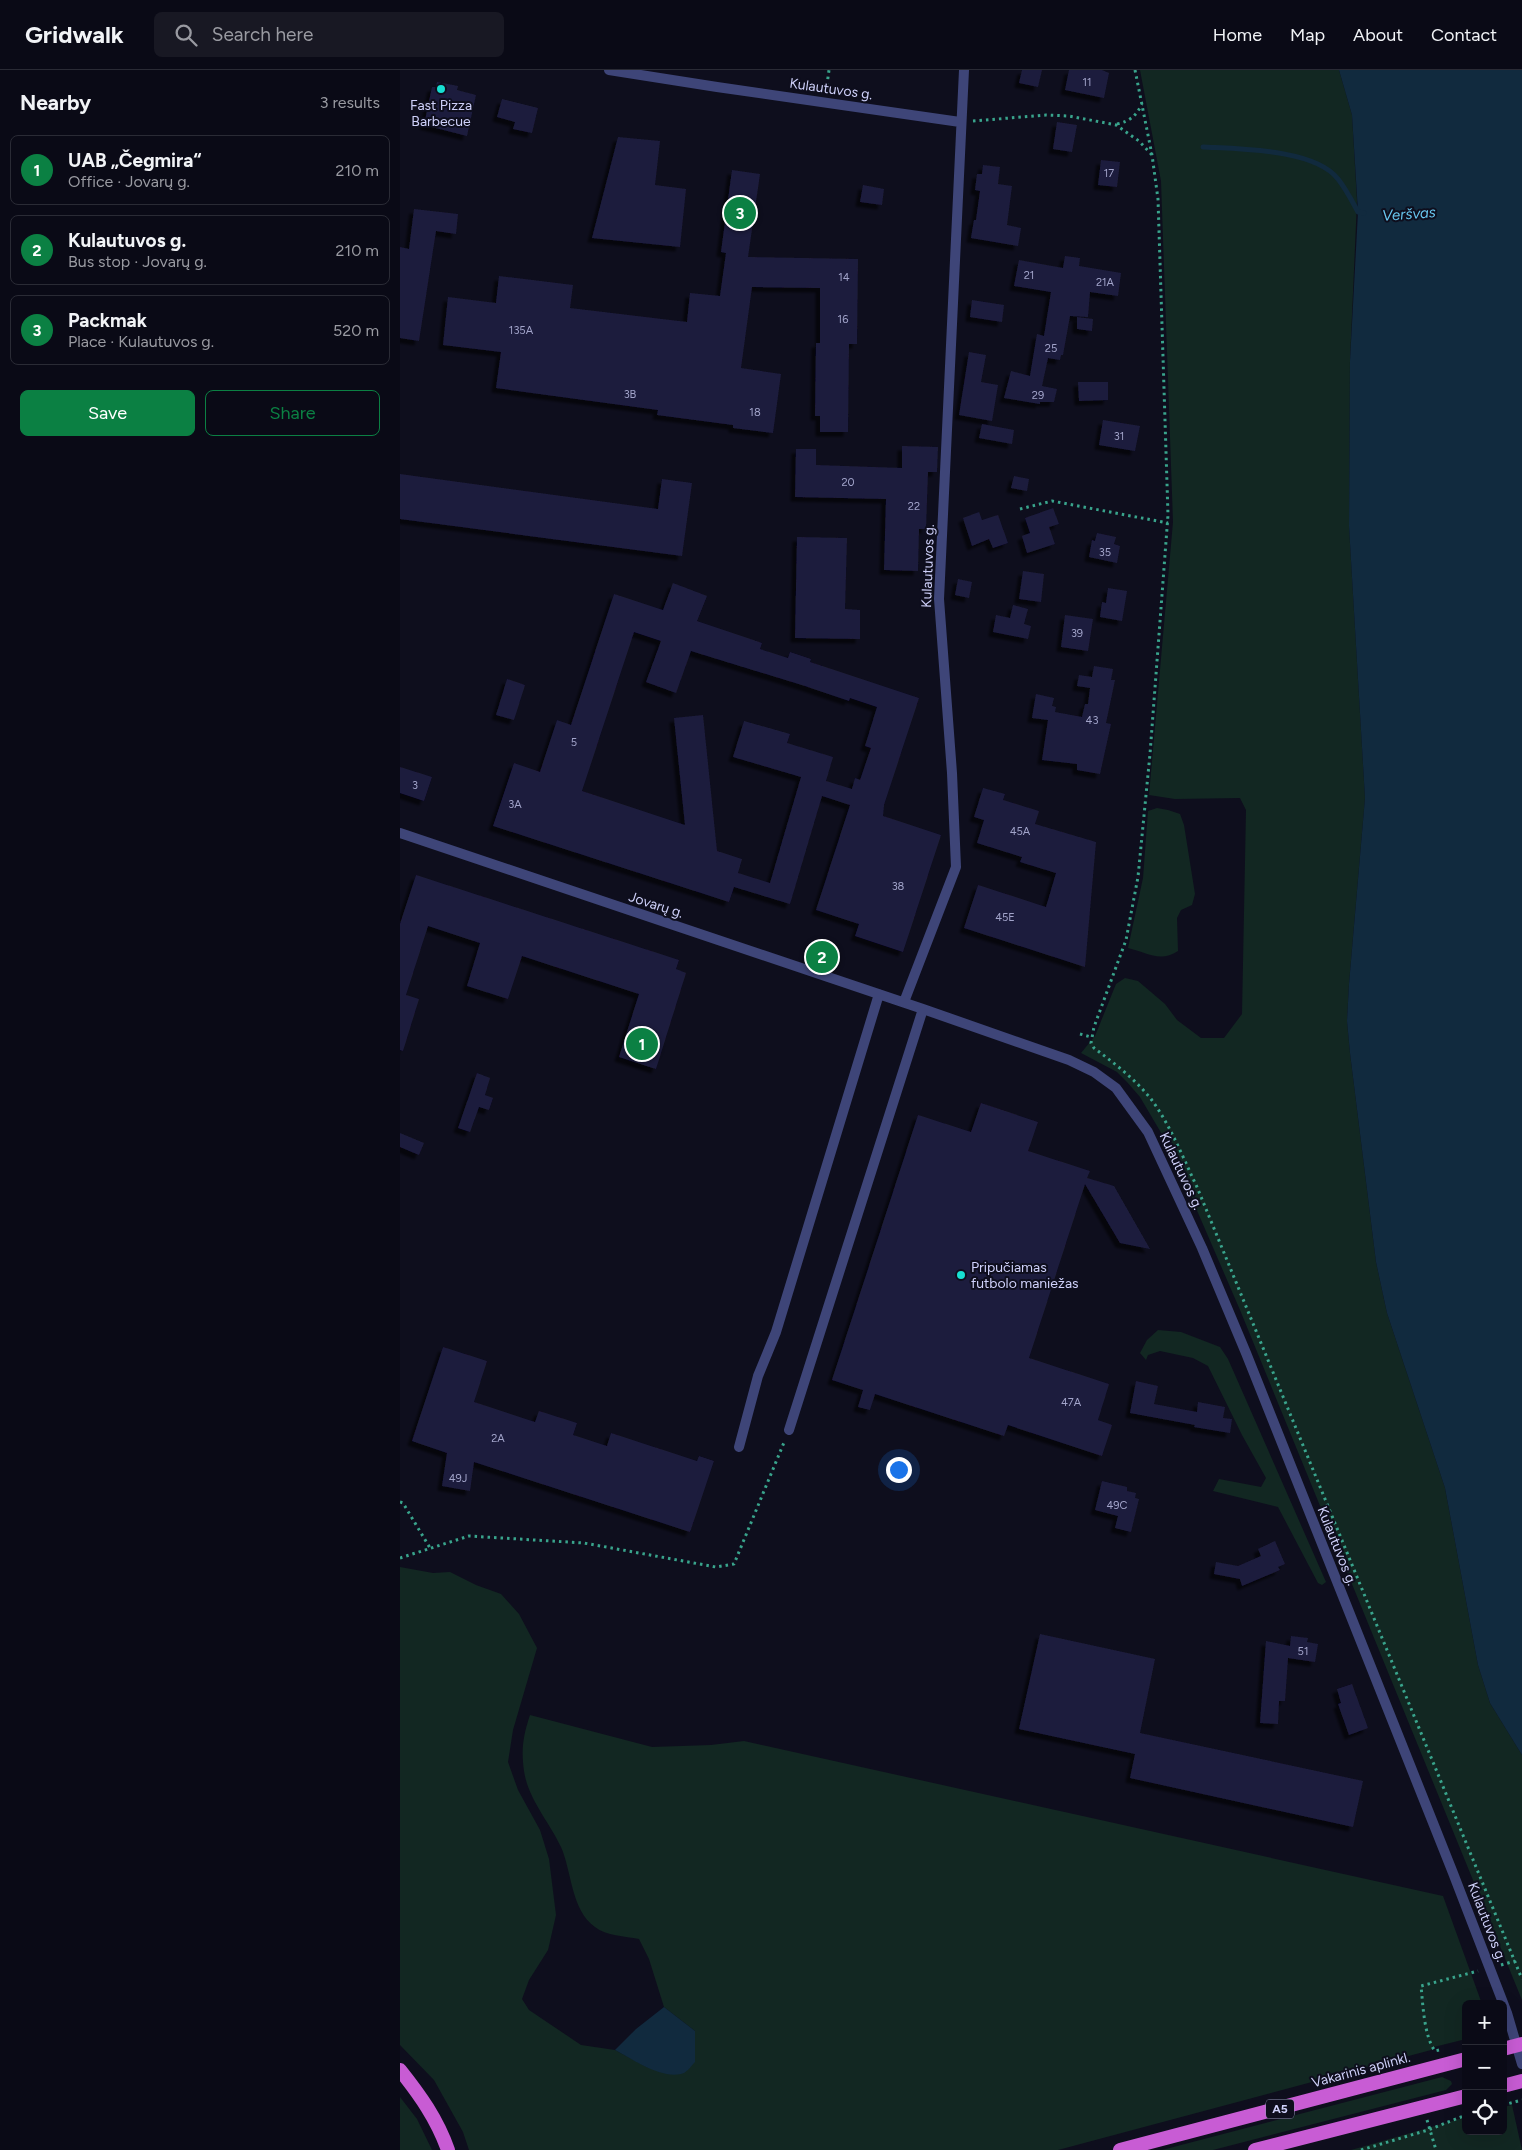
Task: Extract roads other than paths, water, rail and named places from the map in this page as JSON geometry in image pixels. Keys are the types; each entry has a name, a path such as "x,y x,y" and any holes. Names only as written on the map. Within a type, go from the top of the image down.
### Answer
{"highway":[{"path":"1507,2048 1522,2044"},
{"name":"Vakarinis aplinkl.","path":"1120,2150 1462,2060"},
{"path":"400,2070 421,2096 440,2128 448,2150"},
{"path":"1507,2085 1522,2081"},
{"path":"1255,2150 1462,2097"}],"street":[{"name":"Kulautuvos g.","path":"609,70 960,122"},
{"name":"Kulautuvos g.","path":"964,70 960,122 939,599 952,773 956,867 904,1002 1083,1066 1116,1088 1148,1132 1202,1248 1246,1353 1453,1873 1507,2013 1522,2064"},
{"name":"Jovarų g.","path":"400,833 904,1002"},
{"path":"739,1447 758,1376 776,1332 880,994"},
{"path":"789,1430 924,1009"}],"water":[{"path":"1339,70 1522,70 1522,1755 1490,1703 1478,1665 1445,1488 1387,1313 1376,1262 1350,1053 1347,1021 1349,984 1365,798 1349,526 1350,361 1358,212 1352,115"},
{"path":"664,2007 695,2031 695,2062 684,2073 676,2075 648,2068 615,2050 636,2029"}],"waterway":[{"name":"Veršvas","path":"1203,147 1255,150 1295,156 1312,162 1327,169 1338,179 1358,212 1364,213"}],"place":[{"name":"Fast Pizza Barbecue","path":"441,89"},
{"name":"Packmak","path":"740,213"},
{"name":"Kulautuvos g.","path":"822,957"},
{"name":"UAB „Čegmira“","path":"642,1044"},
{"name":"Pripučiamas futbolo maniežas","path":"961,1275"}]}
